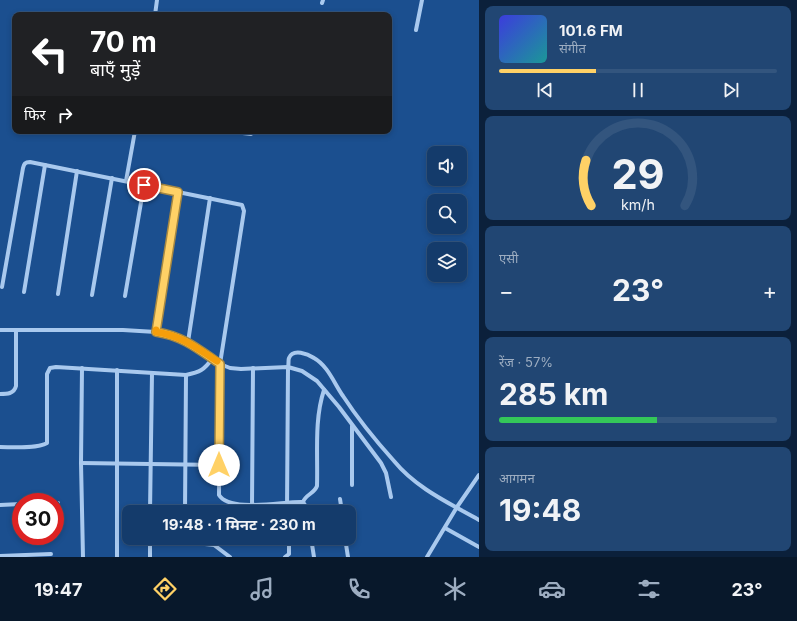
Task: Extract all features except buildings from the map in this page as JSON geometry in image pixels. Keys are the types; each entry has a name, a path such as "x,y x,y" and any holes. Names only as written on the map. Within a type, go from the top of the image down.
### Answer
{"street":[{"path":"155,12 157,0"},
{"path":"416,30 422,0"},
{"path":"126,181 134,134"},
{"path":"2,287 24,164 30,162 242,205 244,208 220,364 219,495 222,500 227,502 246,505"},
{"path":"24,292 45,165"},
{"path":"58,294 77,171"},
{"path":"92,295 112,178"},
{"path":"125,296 144,185"},
{"path":"156,332 178,192"},
{"path":"188,342 210,198"},
{"path":"0,330 123,330 156,332 169,334 188,342 220,364 230,368 288,367 302,371 317,381 381,463 386,472 390,496"},
{"path":"0,394 12,393 15,391 16,330"},
{"path":"286,503 288,367 290,357 293,353 305,353 324,366 343,397 394,462 423,487 479,520"},
{"path":"0,447 36,446 47,443 48,374 50,368 82,368 186,375 200,372 212,359"},
{"path":"82,368 81,463 83,557"},
{"path":"252,505 253,368"},
{"path":"116,557 117,370"},
{"path":"150,505 152,372"},
{"path":"185,505 186,375"},
{"path":"303,502 307,495 313,492 317,486 319,416 324,390"},
{"path":"352,425 352,485"},
{"path":"81,463 219,465"},
{"path":"427,557 457,507 479,475"},
{"path":"340,499 341,505"},
{"path":"263,505 303,502"},
{"path":"0,504 12,504"},
{"path":"445,528 479,547"},
{"path":"150,545 150,557"},
{"path":"214,545 230,557"},
{"path":"285,557 289,554 289,545"},
{"path":"312,545 314,557"},
{"path":"347,545 348,557"},
{"path":"0,556 51,554"}],"slow traffic":[{"path":"156,330 156,332 169,334 188,342 217,361"}],"route":[{"path":"144,185 178,192 156,332 169,334 188,342 220,364 219,465"}]}
